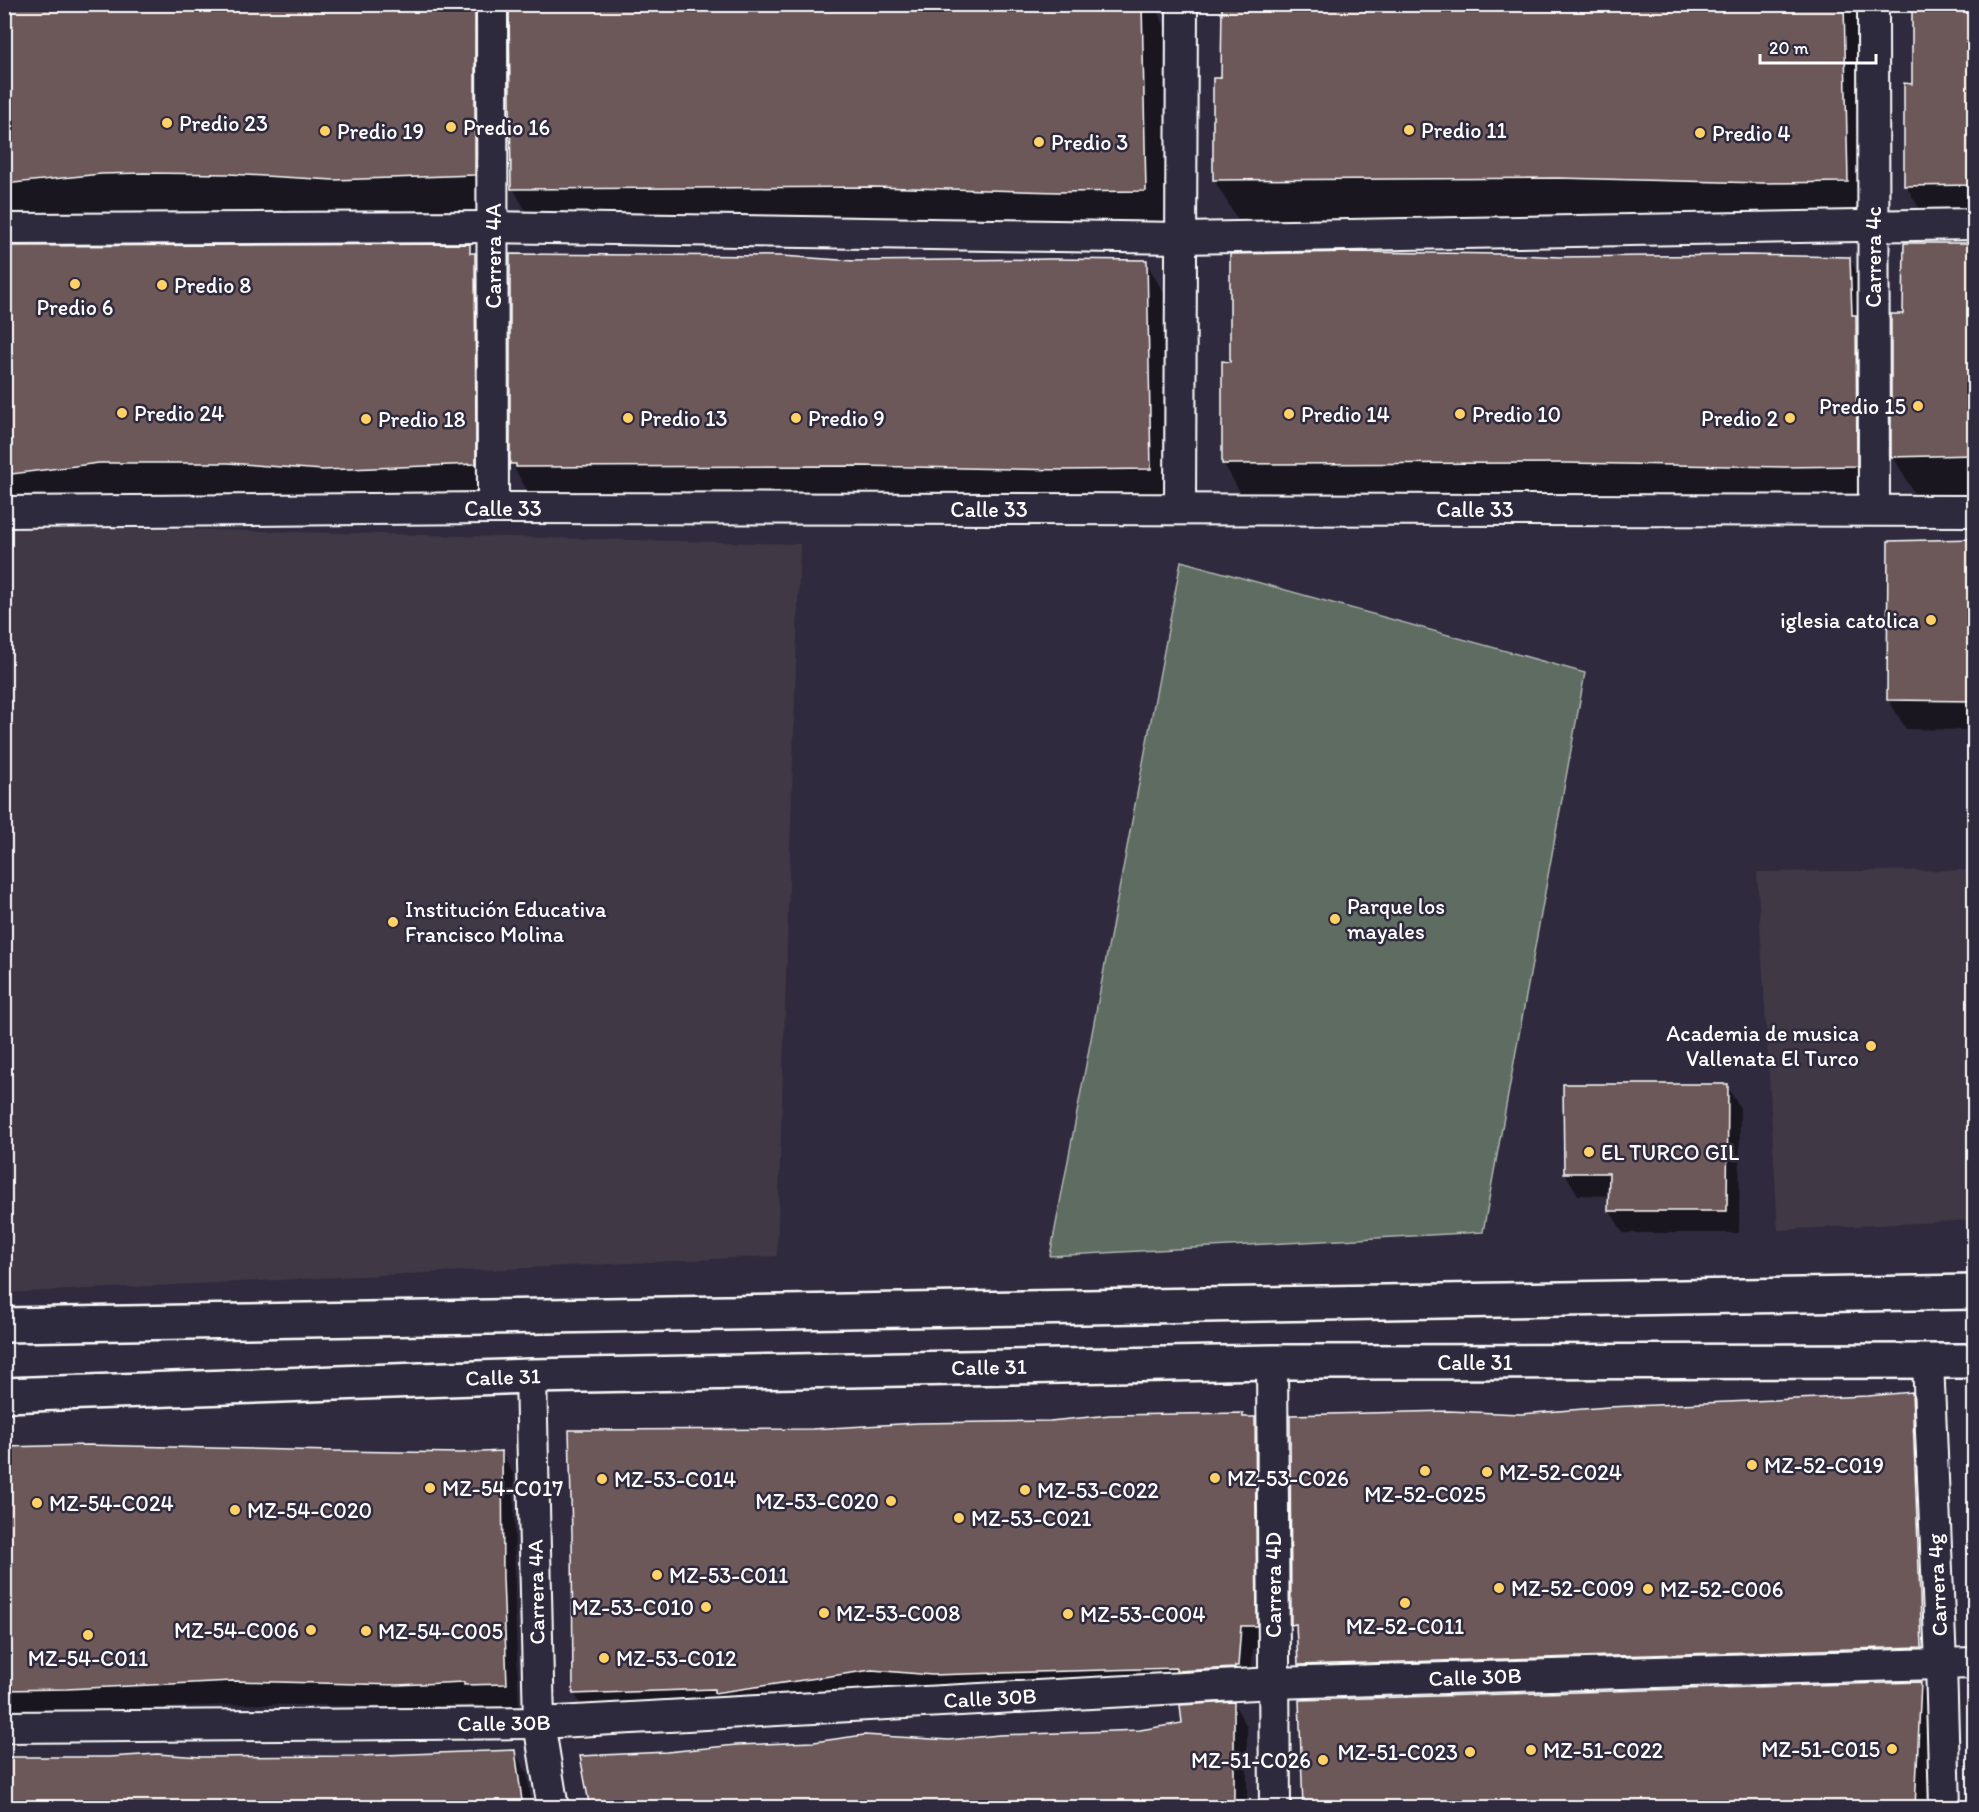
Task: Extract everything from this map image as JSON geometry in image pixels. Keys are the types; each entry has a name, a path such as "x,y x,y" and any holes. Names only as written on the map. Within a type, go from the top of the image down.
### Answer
{"street":[{"name":"Carrera 4A","path":"492,4 493,508"},
{"path":"1180,509 1182,4"},
{"name":"Carrera 4c","path":"1873,4 1874,510"},
{"path":"4,229 493,227 1181,238 1974,224"},
{"name":"Calle 33","path":"4,512 493,508 1974,511"},
{"path":"4,1325 1974,1292"},
{"name":"Calle 31","path":"4,1395 531,1376 1272,1362 1974,1361"},
{"name":"Carrera 4D","path":"1272,1362 1275,1808"},
{"name":"Carrera 4g","path":"1928,1362 1945,1808"},
{"name":"Carrera 4A","path":"531,1376 539,1723 553,1808"},
{"name":"Calle 30B","path":"4,1727 539,1723 1274,1683 1974,1663"}],"shaded area":[{"path":"4,525 800,544 777,1256 5,1293"},
{"name":"Academia de musica Vallenata El Turco","path":"1974,870 1974,1220 1778,1230 1757,872"}],"green space":[{"path":"1181,561 1585,673 1483,1232 1050,1256"}],"building":[{"path":"4,4 475,4 475,175 334,180 229,174 144,173 101,174 4,184"},
{"path":"509,4 1142,4 1146,191 1059,192 872,187 511,189"},
{"path":"1222,4 1844,4 1848,182 1761,183 1558,178 1213,180 1213,78 1221,78"},
{"path":"1912,4 1974,4 1974,185 1904,186 1904,83 1912,84"},
{"path":"1904,243 1974,243 1974,455 1891,457 1891,314 1903,314"},
{"path":"470,244 470,253 475,253 476,464 323,470 228,463 99,463 4,475 4,246"},
{"path":"1358,252 1559,257 1744,255 1850,257 1852,315 1856,315 1857,466 1567,463 1222,464 1222,361 1230,362 1230,254"},
{"path":"510,254 782,256 854,261 1147,260 1151,469 1064,470 861,466 516,467 516,464 510,464"},
{"name":"iglesia catolica","path":"1974,539 1974,701 1887,700 1888,541"},
{"name":"EL TURCO GIL","path":"1563,1084 1728,1084 1727,1211 1608,1211 1609,1173 1564,1173"},
{"path":"1912,1392 1922,1647 1298,1665 1296,1624 1291,1625 1290,1415 1448,1411 1521,1414 1608,1407 1868,1396"},
{"path":"1243,1413 1243,1417 1255,1417 1257,1626 1241,1626 1238,1666 1235,1668 932,1675 872,1670 714,1693 714,1689 573,1694 569,1430 812,1429 918,1423 1050,1421 1110,1415"},
{"path":"87,1445 461,1453 502,1451 507,1684 464,1685 464,1682 398,1685 233,1681 4,1690 4,1447"},
{"path":"1921,1682 1915,1808 1303,1808 1299,1700"},
{"path":"1234,1702 1234,1808 590,1808 580,1756 814,1742 864,1735 949,1740 999,1735 1140,1730 1182,1723 1180,1705"},
{"path":"515,1750 523,1808 4,1808 4,1757 109,1757 157,1754 201,1757 358,1756"}],"place":[{"name":"Predio 23","path":"167,123"},
{"name":"Predio 16","path":"451,127"},
{"name":"Predio 11","path":"1409,130"},
{"name":"Predio 19","path":"325,131"},
{"name":"Predio 4","path":"1700,133"},
{"name":"Predio 3","path":"1039,142"},
{"name":"Predio 6","path":"75,284"},
{"name":"Predio 8","path":"162,285"},
{"name":"Predio 15","path":"1918,406"},
{"name":"Predio 24","path":"122,413"},
{"name":"Predio 14","path":"1289,414"},
{"name":"Predio 10","path":"1460,414"},
{"name":"Predio 13","path":"628,418"},
{"name":"Predio 9","path":"796,418"},
{"name":"Predio 2","path":"1790,418"},
{"name":"Predio 18","path":"366,419"},
{"name":"iglesia catolica","path":"1931,620"},
{"name":"Parque los mayales","path":"1335,919"},
{"name":"Institución Educativa Francisco Molina","path":"393,922"},
{"name":"Academia de musica Vallenata El Turco","path":"1871,1046"},
{"name":"EL TURCO GIL","path":"1589,1152"},
{"name":"MZ-52-C019","path":"1752,1465"},
{"name":"MZ-52-C025","path":"1425,1471"},
{"name":"MZ-52-C024","path":"1487,1472"},
{"name":"MZ-53-C026","path":"1215,1478"},
{"name":"MZ-53-C014","path":"602,1479"},
{"name":"MZ-54-C017","path":"430,1488"},
{"name":"MZ-53-C022","path":"1025,1490"},
{"name":"MZ-53-C020","path":"891,1501"},
{"name":"MZ-54-C024","path":"37,1503"},
{"name":"MZ-54-C020","path":"235,1510"},
{"name":"MZ-53-C021","path":"959,1518"},
{"name":"MZ-53-C011","path":"657,1575"},
{"name":"MZ-52-C009","path":"1499,1588"},
{"name":"MZ-52-C006","path":"1648,1589"},
{"name":"MZ-52-C011","path":"1405,1603"},
{"name":"MZ-53-C010","path":"706,1607"},
{"name":"MZ-53-C008","path":"824,1613"},
{"name":"MZ-53-C004","path":"1068,1614"},
{"name":"MZ-54-C006","path":"311,1630"},
{"name":"MZ-54-C005","path":"366,1631"},
{"name":"MZ-54-C011","path":"88,1635"},
{"name":"MZ-53-C012","path":"604,1658"},
{"name":"MZ-51-C015","path":"1892,1749"},
{"name":"MZ-51-C022","path":"1531,1750"},
{"name":"MZ-51-C023","path":"1470,1752"},
{"name":"MZ-51-C026","path":"1323,1760"}]}
